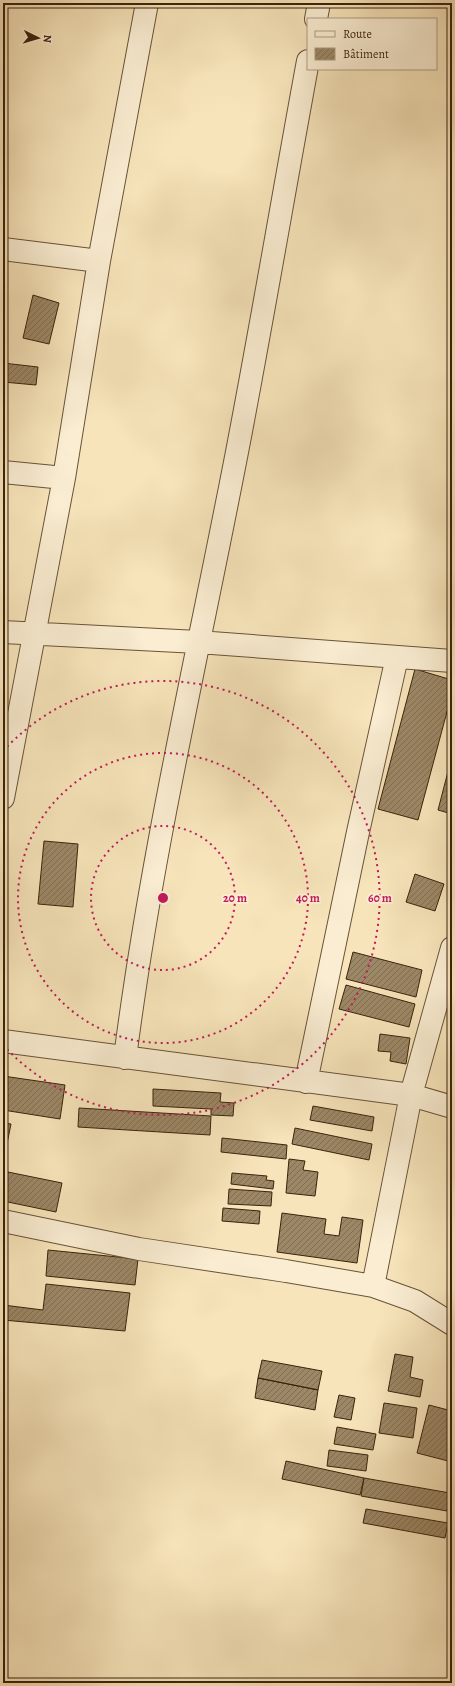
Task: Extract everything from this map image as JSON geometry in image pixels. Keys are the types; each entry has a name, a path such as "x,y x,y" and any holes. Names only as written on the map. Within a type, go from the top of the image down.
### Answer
{"street":[{"path":"3,798 64,478 99,261 147,3"},
{"path":"316,18 319,3"},
{"path":"125,1058 136,969 154,864 237,451 307,66"},
{"path":"3,249 99,261"},
{"path":"3,472 64,478"},
{"path":"3,632 33,635 198,642 452,660"},
{"path":"306,1082 358,832 398,657"},
{"path":"373,1286 411,1095 452,948"},
{"path":"3,1042 411,1095 452,1107"},
{"path":"3,1221 139,1250 373,1286 415,1302 452,1324"}],"building":[{"path":"33,295 59,303 49,344 23,338"},
{"path":"3,363 38,367 36,385 3,382"},
{"path":"415,669 452,680 452,693 418,820 378,809"},
{"path":"452,756 452,814 438,810"},
{"path":"44,841 78,844 73,907 38,904"},
{"path":"415,874 444,884 435,911 406,902"},
{"path":"353,952 422,970 416,997 346,979"},
{"path":"346,985 415,1004 409,1027 339,1009"},
{"path":"380,1034 410,1038 406,1064 390,1061 391,1052 378,1051"},
{"path":"3,1076 65,1085 60,1119 3,1110"},
{"path":"153,1089 221,1093 220,1102 234,1103 233,1116 211,1115 211,1109 153,1106"},
{"path":"313,1106 374,1117 372,1131 310,1120"},
{"path":"79,1108 211,1116 210,1135 78,1127"},
{"path":"3,1123 11,1124 3,1163"},
{"path":"295,1128 372,1144 369,1160 292,1144"},
{"path":"222,1138 287,1145 286,1159 221,1152"},
{"path":"289,1159 305,1161 303,1170 318,1172 315,1196 286,1193"},
{"path":"3,1171 62,1183 56,1212 3,1201"},
{"path":"232,1173 267,1176 266,1180 274,1181 273,1189 231,1184"},
{"path":"229,1189 272,1192 271,1206 228,1204"},
{"path":"223,1208 260,1211 259,1224 222,1221"},
{"path":"282,1213 326,1219 324,1234 339,1236 342,1217 363,1220 357,1263 277,1252"},
{"path":"48,1250 138,1259 135,1285 46,1276"},
{"path":"46,1284 130,1293 125,1331 3,1320 3,1305 43,1310"},
{"path":"395,1354 413,1357 410,1377 423,1380 420,1397 388,1391"},
{"path":"262,1360 322,1371 318,1390 258,1378"},
{"path":"258,1378 318,1390 315,1410 255,1398"},
{"path":"339,1395 355,1398 351,1420 334,1417"},
{"path":"384,1403 417,1408 413,1438 379,1433"},
{"path":"429,1405 452,1411 452,1462 417,1453"},
{"path":"337,1427 376,1434 373,1450 334,1444"},
{"path":"329,1450 368,1455 366,1471 327,1466"},
{"path":"286,1461 364,1478 360,1495 282,1479"},
{"path":"364,1478 450,1493 447,1511 361,1496"},
{"path":"366,1509 448,1523 445,1538 363,1523"}]}
